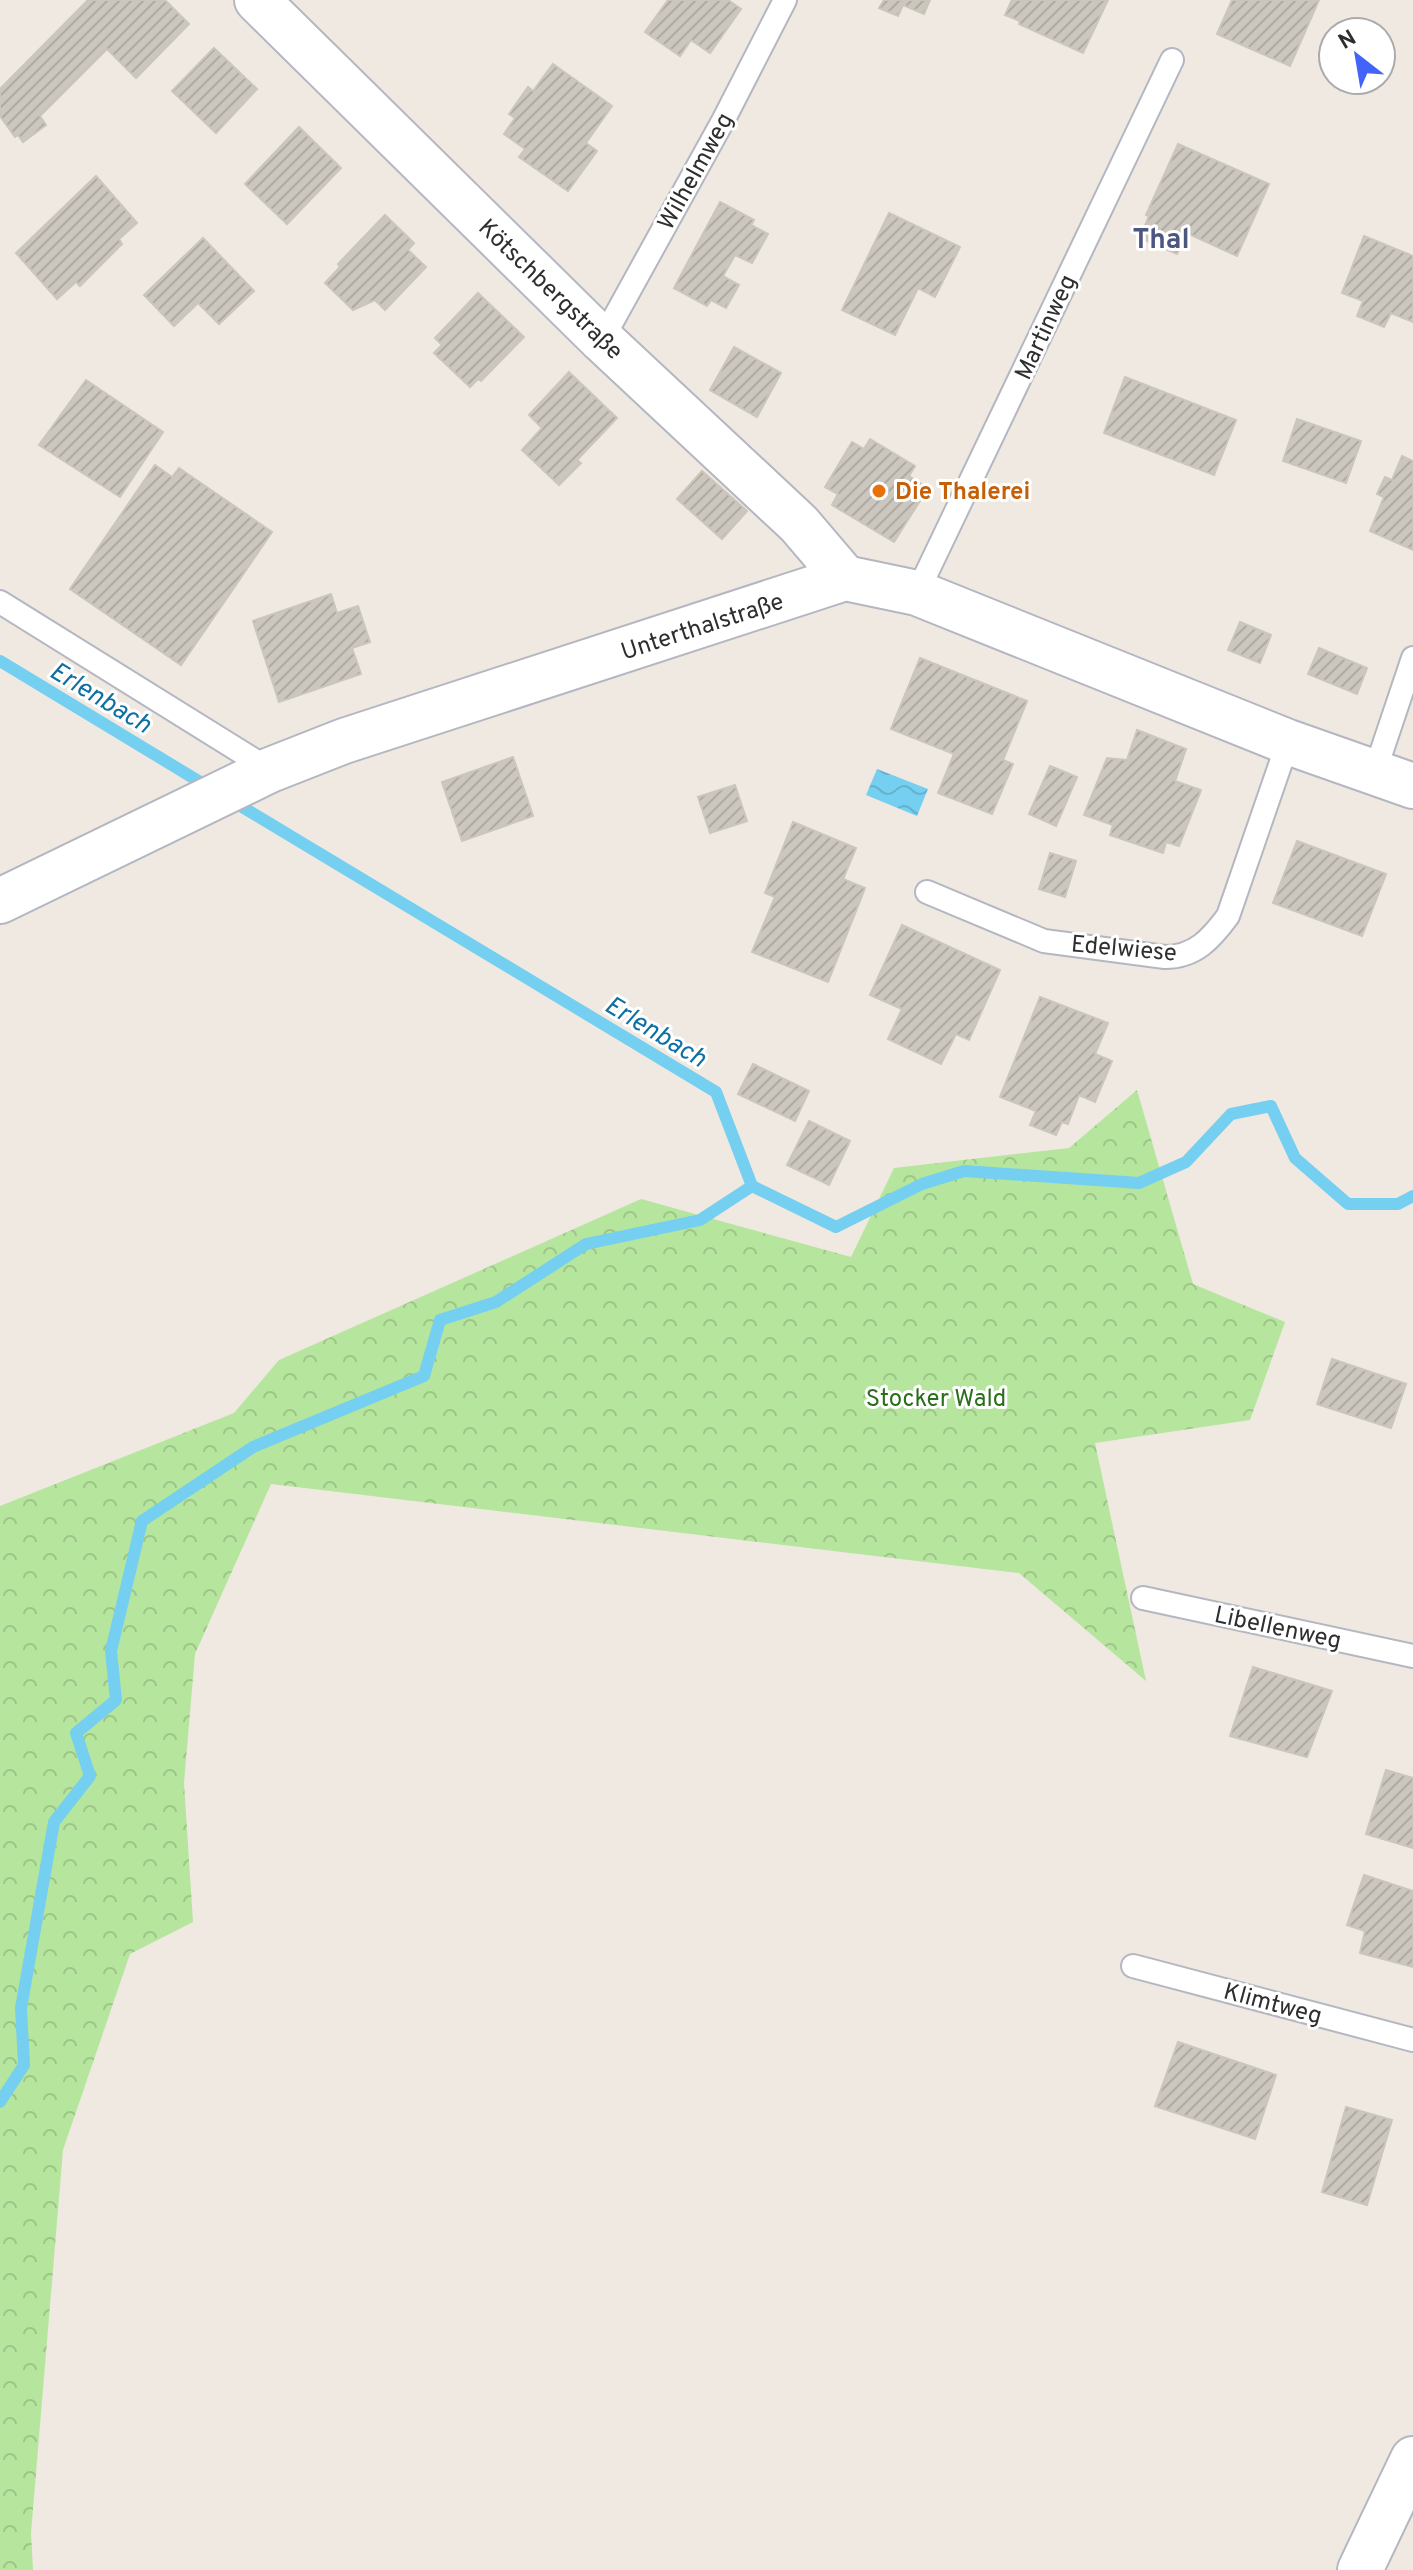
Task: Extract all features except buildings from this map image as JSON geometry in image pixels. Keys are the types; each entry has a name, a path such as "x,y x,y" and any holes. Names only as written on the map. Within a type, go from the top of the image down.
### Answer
{"street":[{"name":"Kötschbergstraße","path":"257,0 602,340 803,527 845,578"},
{"name":"Unterthalstraße","path":"0,901 258,776 344,741 845,578 917,593 1288,742 1393,780"},
{"path":"1360,2570 1413,2459"}],"lane":[{"name":"Wilhelmweg","path":"602,340 724,119 785,0"},
{"name":"Martinweg","path":"917,593 1172,60"},
{"path":"0,602 258,776"},
{"path":"1393,780 1413,658"},
{"name":"Edelwiese","path":"927,892 1044,941 1165,957 1194,952 1213,936 1228,916 1288,742"},
{"name":"Libellenweg","path":"1143,1598 1413,1656"},
{"name":"Klimtweg","path":"1133,1966 1413,2040"}],"green space":[{"name":"Stocker Wald","path":"1137,1090 1193,1284 1285,1322 1250,1420 1095,1443 1146,1681 1019,1573 271,1484 195,1654 184,1783 193,1922 130,1954 63,2150 31,2533 33,2570 0,2570 0,1506 234,1413 279,1360 641,1199 851,1257 894,1168 1069,1148"}],"water":[{"path":"877,769 928,789 917,816 866,795"}],"waterway":[{"name":"Erlenbach","path":"0,661 210,788"},
{"name":"Erlenbach","path":"229,799 716,1092 752,1186 836,1227 922,1184 964,1171 1139,1183 1186,1162 1231,1114 1271,1106 1295,1158 1348,1204 1398,1204 1413,1196"},
{"path":"0,2102 24,2065 21,2008 54,1822 90,1776 76,1733 116,1700 111,1651 142,1521 253,1447 424,1376 440,1320 496,1302 586,1244 700,1220 752,1186"}],"place":[{"name":"Die Thalerei","path":"879,491"}],"district":[{"name":"Thal","path":"1161,238"}]}
